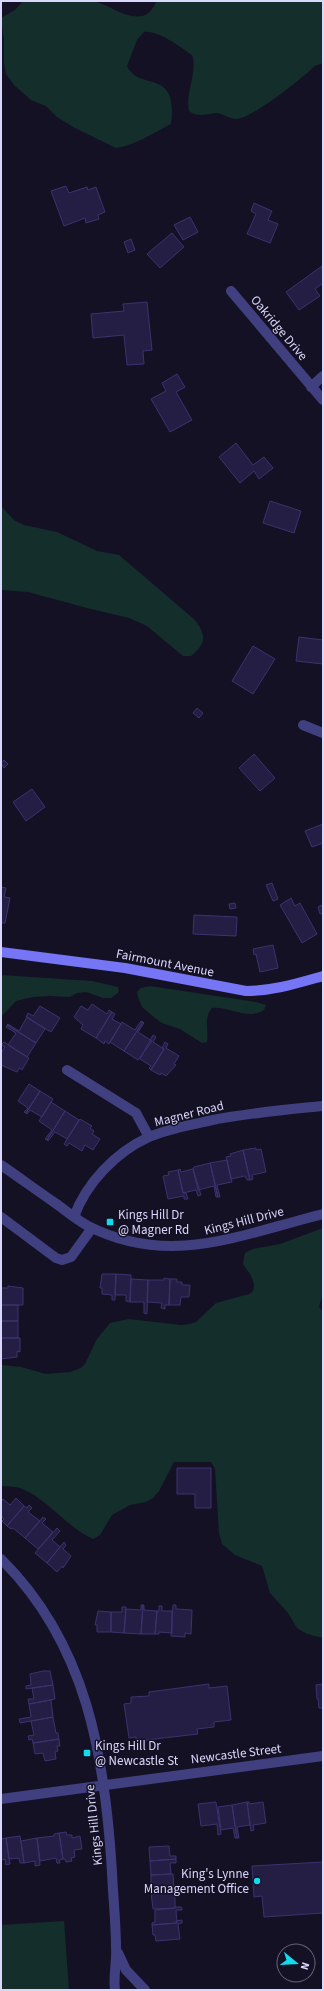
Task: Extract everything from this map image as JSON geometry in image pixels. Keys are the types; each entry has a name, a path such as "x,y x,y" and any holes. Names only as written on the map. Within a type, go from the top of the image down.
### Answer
{"street":[{"name":"Oakridge Drive","path":"231,291 323,400"},
{"path":"311,387 323,376"},
{"path":"303,725 323,734"},
{"name":"Fairmount Avenue","path":"1,952 125,968 246,990 272,989 323,976"},
{"path":"67,1070 136,1113 149,1137"},
{"name":"Magner Road","path":"74,1217 84,1194 95,1179 119,1157 149,1137 193,1124 253,1112 323,1106"},
{"name":"Kings Hill Drive","path":"1,1165 74,1217 92,1228 138,1243 159,1246 186,1247 212,1243 323,1214"},
{"path":"3,1219 56,1258 62,1260 71,1257 92,1228"},
{"name":"Kings Hill Drive","path":"1,1559 27,1586 56,1630 71,1659 89,1707 104,1785 110,1839 116,1949 114,1990"},
{"name":"Newcastle Street","path":"1,1799 323,1756"},
{"name":"Kings Hill Drive","path":"116,1949 124,1968 145,1990"}],"green space":[{"path":"23,1 92,1 129,15 142,16 151,10 157,1 323,1 323,63 315,66 289,88 265,105 243,117 233,119 216,113 199,115 189,111 188,104 194,68 192,55 162,36 150,32 144,32 137,40 127,66 133,74 140,78 164,87 169,95 172,106 171,124 137,141 116,148 73,127 57,117 46,106 31,100 14,85 6,74 1,18 15,10"},
{"path":"1,506 14,520 24,525 57,532 97,551 119,555 195,620 203,635 200,647 191,656 183,656 147,626 129,618 28,592 1,590"},
{"path":"1,975 92,981 118,987 119,992 111,998 103,998 86,992 77,993 70,997 32,997 16,1001 1,1017"},
{"path":"150,986 256,1002 266,1005 264,1010 252,1014 212,1008 209,1012 207,1020 207,1042 202,1043 180,1029 162,1023 142,1007 137,992 141,988"},
{"path":"323,1228 323,1293 319,1307 323,1312 323,1638 307,1634 297,1628 288,1613 270,1593 262,1566 235,1555 222,1544 219,1533 215,1469 211,1462 174,1462 159,1491 153,1498 146,1502 130,1505 112,1515 100,1535 93,1539 74,1527 39,1498 18,1487 1,1486 1,1365 21,1367 46,1374 70,1372 81,1368 85,1364 97,1339 110,1323 129,1319 181,1325 196,1322 216,1303 249,1294 253,1291 253,1280 243,1264 245,1253 253,1249 280,1244"},
{"path":"64,1921 69,1990 1,1990 1,1925"}],"building":[{"path":"66,186 69,193 87,187 88,190 96,187 105,212 98,215 99,219 86,223 85,218 64,226 51,191"},
{"path":"254,203 272,211 268,220 278,224 270,243 247,234 256,214 251,211"},
{"path":"190,217 198,232 183,240 174,225"},
{"path":"172,233 184,247 160,268 147,254"},
{"path":"131,239 135,250 128,253 124,242"},
{"path":"322,266 323,283 315,289 320,296 299,310 286,292"},
{"path":"147,302 152,350 143,351 144,364 127,365 124,335 93,338 91,314 124,311 123,304"},
{"path":"177,374 185,387 176,392 192,420 170,432 151,399 166,391 162,383"},
{"path":"236,443 253,465 264,457 273,468 259,479 254,471 240,483 219,457"},
{"path":"270,501 301,511 294,533 263,523"},
{"path":"299,637 323,640 323,664 296,661"},
{"path":"253,646 275,659 253,694 232,681"},
{"path":"197,708 203,713 199,718 193,713"},
{"path":"254,754 275,778 260,791 239,768"},
{"path":"4,760 8,764 4,768 1,763"},
{"path":"32,789 45,807 26,821 13,802"},
{"path":"323,824 323,843 312,847 305,831"},
{"path":"272,883 278,899 273,901 266,885"},
{"path":"1,887 6,888 4,897 10,898 5,923 1,923"},
{"path":"291,898 295,906 300,903 317,934 302,943 280,905"},
{"path":"235,903 236,908 230,909 229,904"},
{"path":"322,905 323,913 320,914 318,907"},
{"path":"194,915 237,917 236,936 193,934"},
{"path":"273,945 278,968 260,972 256,954 254,955 253,949"},
{"path":"92,1004 107,1014 109,1010 112,1012 96,1038 81,1029 83,1025 74,1017 81,1006 88,1010"},
{"path":"40,1006 60,1018 51,1032 26,1017 28,1013 33,1016"},
{"path":"112,1012 115,1014 112,1019 121,1024 109,1044 105,1041 104,1044 96,1038"},
{"path":"27,1017 45,1029 36,1043 7,1025 8,1024 19,1031"},
{"path":"141,1021 143,1022 124,1051 110,1042 122,1022 135,1030"},
{"path":"143,1022 144,1023 138,1032 152,1041 138,1060 124,1051"},
{"path":"7,1025 36,1043 27,1057 8,1045 16,1033 6,1027"},
{"path":"153,1035 156,1037 153,1042 164,1049 151,1070 149,1068 151,1066 140,1059"},
{"path":"4,1042 29,1058 22,1070 19,1068 17,1072 1,1065 1,1053 5,1047 1,1045"},
{"path":"165,1042 168,1044 166,1048 179,1056 174,1064 176,1065 166,1076 161,1073 160,1075 151,1070 164,1049 162,1048"},
{"path":"29,1084 40,1091 26,1113 24,1112 28,1108 18,1101"},
{"path":"40,1091 53,1099 42,1117 30,1110 27,1114 26,1113"},
{"path":"51,1102 65,1111 47,1140 45,1139 52,1130 39,1121"},
{"path":"65,1111 79,1120 67,1139 55,1132 48,1141 47,1140"},
{"path":"80,1119 92,1126 90,1128 94,1131 92,1134 100,1139 93,1150 85,1145 82,1151 69,1143 67,1146 64,1144"},
{"path":"256,1148 256,1150 261,1149 266,1172 252,1175 253,1179 250,1180 243,1150"},
{"path":"243,1150 250,1180 247,1180 245,1176 231,1179 226,1157 231,1156 230,1154"},
{"path":"227,1160 232,1182 217,1185 220,1197 218,1197 210,1163"},
{"path":"210,1163 218,1197 216,1197 214,1186 198,1190 193,1169 194,1167"},
{"path":"180,1169 181,1172 193,1169 201,1195 198,1196 196,1190 183,1193 178,1170"},
{"path":"178,1170 183,1193 186,1193 188,1199 184,1199 184,1196 168,1199 163,1176 169,1175 168,1172"},
{"path":"102,1274 116,1274 115,1300 112,1300 112,1295 102,1294 102,1288 100,1288"},
{"path":"116,1274 131,1275 130,1302 126,1301 126,1295 115,1295"},
{"path":"164,1278 170,1279 169,1305 165,1305 165,1309 161,1308 162,1303 147,1302 148,1280 164,1280"},
{"path":"131,1279 148,1280 147,1314 144,1313 144,1302 130,1302"},
{"path":"170,1279 177,1279 177,1282 182,1282 182,1285 190,1285 189,1297 181,1297 180,1305 169,1305"},
{"path":"8,1286 23,1288 23,1305 1,1305 1,1288 8,1288"},
{"path":"1,1305 18,1305 18,1321 1,1321"},
{"path":"1,1321 18,1321 18,1338 1,1338"},
{"path":"1,1338 20,1338 20,1352 17,1351 17,1357 1,1359"},
{"path":"177,1468 211,1468 211,1508 195,1508 195,1494 177,1494"},
{"path":"16,1498 24,1506 7,1526 2,1521 4,1519 1,1516 1,1502 3,1499 10,1505"},
{"path":"29,1505 32,1508 28,1512 40,1521 25,1538 13,1528 11,1529 7,1526 24,1506 27,1508"},
{"path":"43,1517 46,1519 42,1523 53,1532 38,1549 25,1538"},
{"path":"57,1528 60,1531 52,1540 60,1547 47,1563 35,1553"},
{"path":"64,1542 66,1545 63,1549 71,1556 63,1568 62,1566 57,1572 47,1563"},
{"path":"141,1605 143,1605 141,1634 124,1633 126,1609 141,1610"},
{"path":"143,1605 144,1610 157,1611 155,1634 141,1634"},
{"path":"173,1605 176,1605 176,1609 192,1610 191,1634 185,1633 185,1637 171,1636"},
{"path":"159,1606 162,1606 162,1611 172,1611 172,1633 159,1632 159,1634 155,1634 157,1611 159,1611"},
{"path":"122,1607 126,1607 124,1633 111,1632 111,1612 122,1612"},
{"path":"98,1611 111,1612 111,1632 97,1632 97,1625 95,1625"},
{"path":"50,1671 53,1685 26,1689 26,1686 31,1685 30,1674"},
{"path":"209,1684 209,1688 227,1686 231,1720 214,1722 214,1727 197,1729 198,1734 146,1740 137,1743 136,1737 129,1738 124,1704 131,1703 131,1697 149,1696 149,1692"},
{"path":"323,1684 323,1708 319,1708 316,1685"},
{"path":"53,1685 55,1699 29,1704 28,1699 34,1699 32,1688"},
{"path":"51,1700 53,1717 20,1723 19,1719 31,1717 29,1704"},
{"path":"53,1717 56,1733 58,1733 59,1739 33,1743 32,1739 29,1740 28,1736 34,1735 31,1721"},
{"path":"59,1739 60,1746 57,1746 58,1751 55,1752 56,1759 45,1761 43,1753 35,1754 33,1743"},
{"path":"216,1802 221,1834 218,1835 217,1824 201,1826 198,1804"},
{"path":"247,1802 250,1825 237,1827 239,1838 237,1838 232,1805"},
{"path":"247,1802 249,1802 249,1804 263,1802 266,1823 253,1825 254,1830 251,1831"},
{"path":"232,1805 237,1838 235,1838 233,1828 221,1830 218,1807"},
{"path":"66,1832 67,1835 72,1835 72,1838 80,1836 82,1849 74,1850 75,1857 71,1858 72,1861 66,1862 65,1859 63,1859 59,1833"},
{"path":"59,1833 63,1859 59,1860 60,1863 57,1863 56,1858 40,1861 37,1838 54,1836 54,1834"},
{"path":"20,1836 24,1863 20,1863 19,1858 9,1859 6,1838"},
{"path":"6,1838 10,1864 6,1865 5,1859 1,1860 1,1839"},
{"path":"37,1838 40,1865 35,1866 35,1861 24,1863 21,1841"},
{"path":"169,1846 170,1856 176,1856 176,1859 150,1861 149,1847"},
{"path":"176,1859 176,1863 170,1863 171,1874 151,1875 150,1861"},
{"path":"323,1862 323,1913 264,1917 262,1896 254,1897 252,1866"},
{"path":"173,1874 174,1889 186,1888 186,1890 151,1892 151,1875"},
{"path":"186,1890 186,1892 175,1892 175,1908 153,1909 151,1892"},
{"path":"175,1907 182,1908 182,1910 176,1910 177,1923 152,1925 152,1923 155,1922 155,1910"},
{"path":"182,1920 182,1923 178,1924 180,1939 156,1941 155,1935 153,1935 152,1925 177,1923 176,1921"}],"place":[{"name":"Kings Hill Dr @ Magner Rd","path":"110,1222"},
{"name":"Kings Hill Dr @ Newcastle St","path":"87,1753"},
{"name":"King's Lynne Management Office","path":"257,1881"}]}
